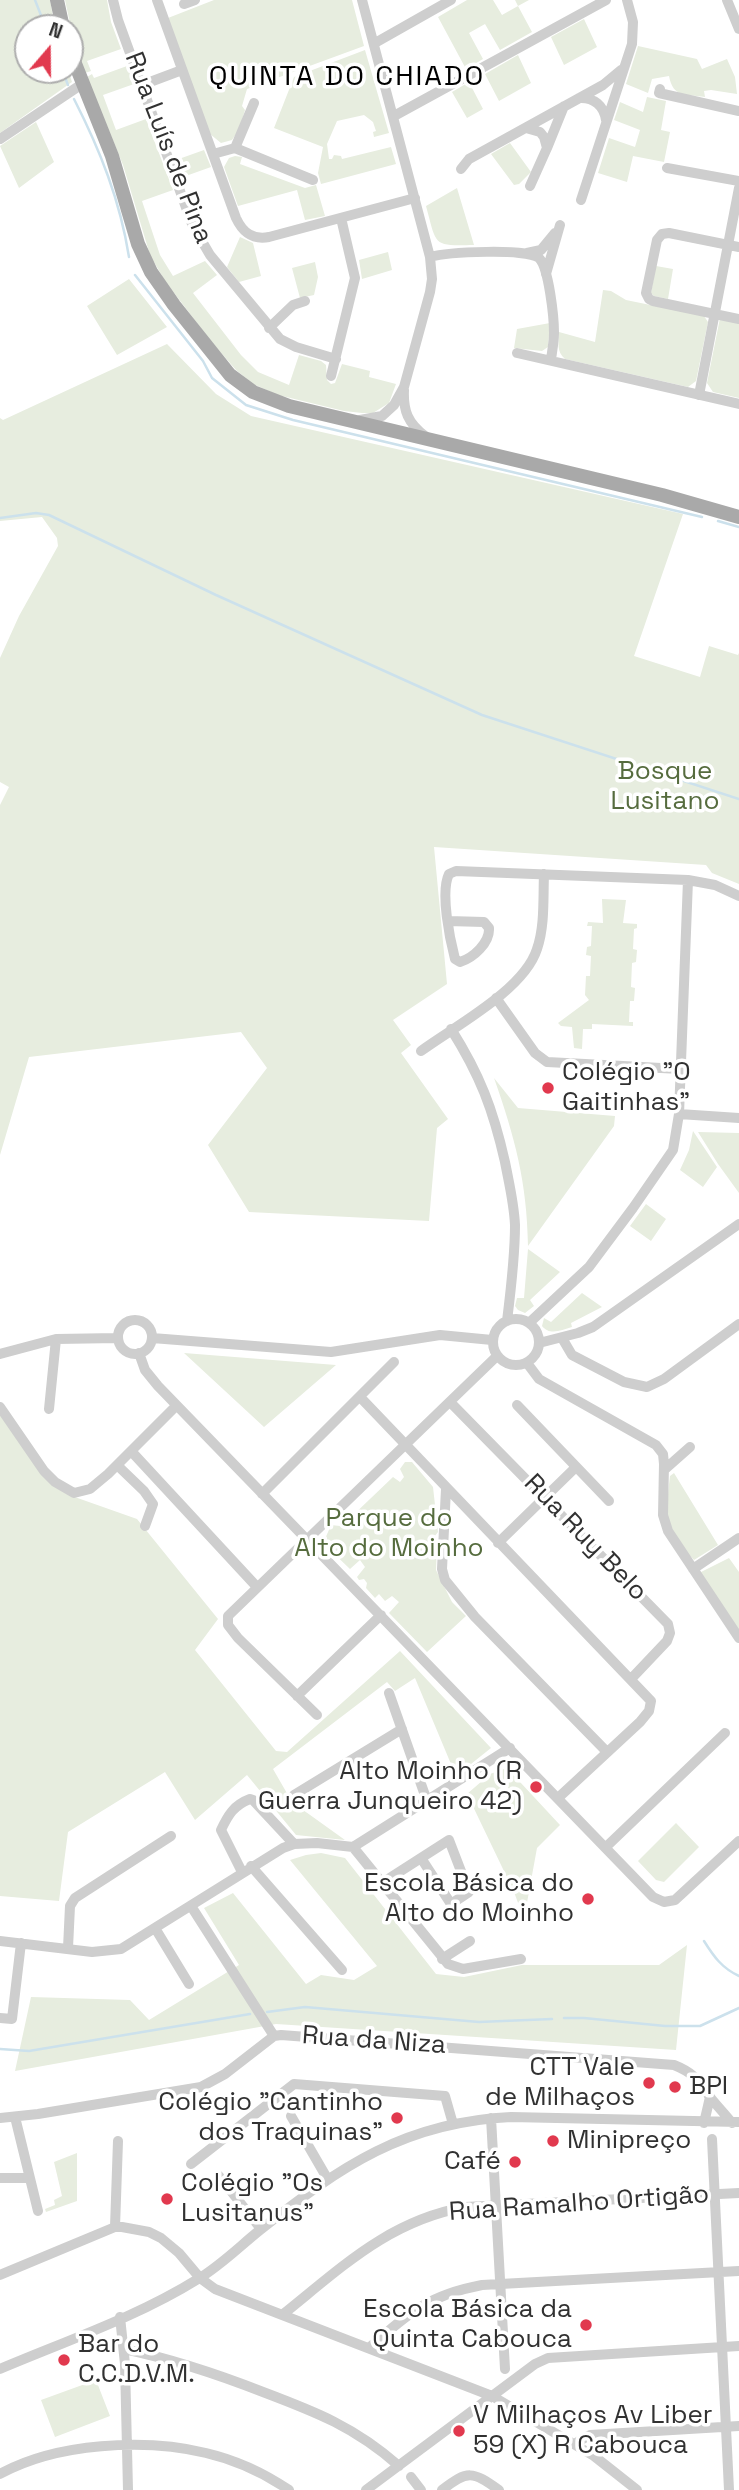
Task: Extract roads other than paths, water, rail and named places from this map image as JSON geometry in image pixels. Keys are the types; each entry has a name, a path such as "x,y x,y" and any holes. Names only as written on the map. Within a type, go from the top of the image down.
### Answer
{"main road":[{"path":"82,84 112,156 145,260 174,305 221,365 241,384 275,402 713,508 739,517"}],"street":[{"name":"Rua Luís de Pina","path":"113,0 198,236 210,255 269,328 287,343 336,359"},
{"path":"157,0 240,226 249,235 255,238 269,237 415,198"},
{"path":"362,0 430,257 432,279 393,430"},
{"path":"394,116 606,0"},
{"path":"581,200 606,127 634,29 627,0"},
{"path":"727,0 739,29"},
{"path":"374,43 446,1"},
{"path":"461,169 469,159 610,81 625,63"},
{"path":"142,85 182,70"},
{"path":"0,139 82,84"},
{"path":"660,91 739,111"},
{"path":"576,99 589,98 601,106 606,127"},
{"path":"235,148 254,103"},
{"path":"530,186 564,106"},
{"path":"523,129 540,132 547,148"},
{"path":"213,155 235,148 313,180"},
{"path":"667,168 739,181"},
{"path":"699,395 715,313 734,246 739,188"},
{"path":"331,376 355,278 341,218"},
{"path":"430,257 448,253 527,253 541,250 560,225 546,274"},
{"path":"734,246 669,233 662,234 657,240 646,293 653,301 739,319"},
{"path":"527,253 540,259 546,274 554,326 551,360"},
{"path":"269,328 293,305 305,301"},
{"path":"517,353 739,404"},
{"path":"345,419 374,419 399,407"},
{"path":"399,407 414,428 427,438"},
{"path":"448,921 484,922 489,928 489,936 471,957 460,962 454,956 448,921 446,882 453,871 688,880 715,885 739,896"},
{"path":"421,1051 496,998 522,975 537,951 544,874"},
{"path":"529,1323 597,1258 675,1147 688,880"},
{"path":"496,998 535,1053 547,1062 680,1069"},
{"path":"451,1029 474,1066 487,1095 496,1121 510,1187 514,1250 507,1321"},
{"path":"678,1114 739,1118"},
{"path":"539,1343 593,1327 739,1224"},
{"path":"518,1319 529,1323 537,1332 539,1343 536,1355 527,1363 511,1365 497,1356 492,1340 498,1326 518,1319"},
{"path":"132,1320 144,1323 152,1338 148,1348 133,1354 122,1349 118,1338 122,1326 132,1320"},
{"path":"562,1338 572,1355 624,1382 647,1387 664,1379 739,1324"},
{"path":"152,1338 331,1352 421,1337 460,1336 492,1340"},
{"path":"0,1354 56,1339 118,1338"},
{"path":"49,1409 56,1339"},
{"path":"139,1353 145,1370 176,1406 653,1897 664,1902 679,1896 739,1840"},
{"path":"317,1716 237,1638 228,1625 228,1616 497,1356"},
{"path":"262,1494 394,1362"},
{"path":"527,1363 539,1379 552,1388 656,1445 663,1454 663,1515 672,1541 739,1637"},
{"path":"360,1396 651,1702 640,1721 558,1798"},
{"name":"Rua Ruy Belo","path":"450,1402 668,1624 670,1633 667,1641 631,1679"},
{"path":"517,1405 609,1501"},
{"path":"0,1407 44,1471 55,1482 74,1493 90,1489 108,1474 176,1406"},
{"path":"664,1470 690,1447"},
{"path":"131,1451 257,1587"},
{"path":"117,1465 144,1491 153,1504 145,1526"},
{"path":"498,1542 576,1467"},
{"path":"446,1489 442,1569 445,1580 475,1617 607,1752"},
{"path":"693,1569 739,1538"},
{"path":"297,1696 381,1615"},
{"path":"389,1693 427,1801"},
{"path":"293,1794 402,1729"},
{"path":"606,1847 725,1732"},
{"path":"0,1941 92,1952 121,1949 283,1848 294,1844 317,1843 353,1847 510,1748"},
{"path":"294,1844 250,1799 241,1802 232,1810 221,1830 247,1869 342,1970"},
{"path":"68,1948 70,1906 75,1898 171,1836"},
{"path":"382,1884 421,1858 449,1840 469,1892 451,1904 421,1858"},
{"path":"353,1847 442,1959 451,1966 463,1969 521,1959"},
{"path":"191,1906 274,2036"},
{"path":"155,1928 189,1984"},
{"path":"442,1959 470,1941"},
{"path":"0,2018 12,2019 22,1943"},
{"name":"Rua da Niza","path":"0,2118 201,2087 225,2074 274,2036 289,2035 664,2064 689,2072 702,2083 710,2096 736,2123"},
{"path":"191,2164 294,2084 444,2096 453,2124"},
{"path":"704,2123 710,2096"},
{"path":"291,2116 327,2178"},
{"path":"15,2117 36,2205"},
{"path":"0,2368 162,2299 200,2278 327,2178 400,2139 453,2124 491,2118 736,2123"},
{"path":"491,2118 505,2370"},
{"path":"712,2139 729,2490"},
{"path":"115,2227 118,2141"},
{"path":"219,2176 261,2229"},
{"path":"0,2178 29,2178"},
{"name":"Rua Ramalho Ortigão","path":"282,2315 365,2248 384,2236 446,2211 739,2193"},
{"path":"0,2275 115,2227 136,2229 161,2238 179,2253 200,2278 215,2289 492,2396 611,2467 638,2490"},
{"path":"369,2348 402,2318 440,2295 471,2287 739,2271"},
{"path":"120,2317 124,2349 128,2490"},
{"path":"366,2490 535,2364 548,2358 739,2346"},
{"path":"124,2349 193,2366 318,2413 350,2429 399,2466"},
{"path":"574,2444 590,2434 739,2426"},
{"path":"0,2474 28,2461 66,2452 128,2447 173,2447 207,2453 242,2464 289,2490"},
{"path":"442,2490 458,2477 468,2474 480,2477 499,2490"},
{"path":"411,2477 421,2490"}],"waterway":[{"path":"35,0 40,14"},
{"path":"74,99 108,176 129,257"},
{"path":"135,275 203,361 212,378 246,405 293,420 702,517"},
{"path":"0,518 36,513 49,515 216,595 482,715 739,799"},
{"path":"718,521 739,527"},
{"path":"704,1941 719,1962 739,1976"},
{"path":"267,2012 305,2007 479,2022 552,2019"},
{"path":"564,2018 700,2026 739,2008"},
{"path":"0,2049 29,2051 250,2014"}],"place":[{"name":"Colégio \"O Gaitinhas\"","path":"548,1088"},
{"name":"Alto Moinho (R Guerra Junqueiro 42)","path":"536,1787"},
{"name":"Escola Básica do Alto do Moinho","path":"588,1899"},
{"name":"CTT Vale de Milhaços","path":"649,2083"},
{"name":"BPI","path":"675,2087"},
{"name":"Colégio \"Cantinho dos Traquinas\"","path":"397,2118"},
{"name":"Minipreço","path":"553,2141"},
{"name":"Café","path":"515,2162"},
{"name":"Colégio \"Os Lusitanus\"","path":"167,2199"},
{"name":"Escola Básica da Quinta Cabouca","path":"586,2325"},
{"name":"Bar do C.C.D.V.M.","path":"64,2360"},
{"name":"V Milhaços Av Liber 59 (X) R Cabouca","path":"459,2431"}],"district":[{"name":"QUINTA DO CHIADO","path":"347,77"}],"park label":[{"name":"Bosque Lusitano","path":"665,787"},
{"name":"Parque do Alto do Moinho","path":"389,1534"}]}
